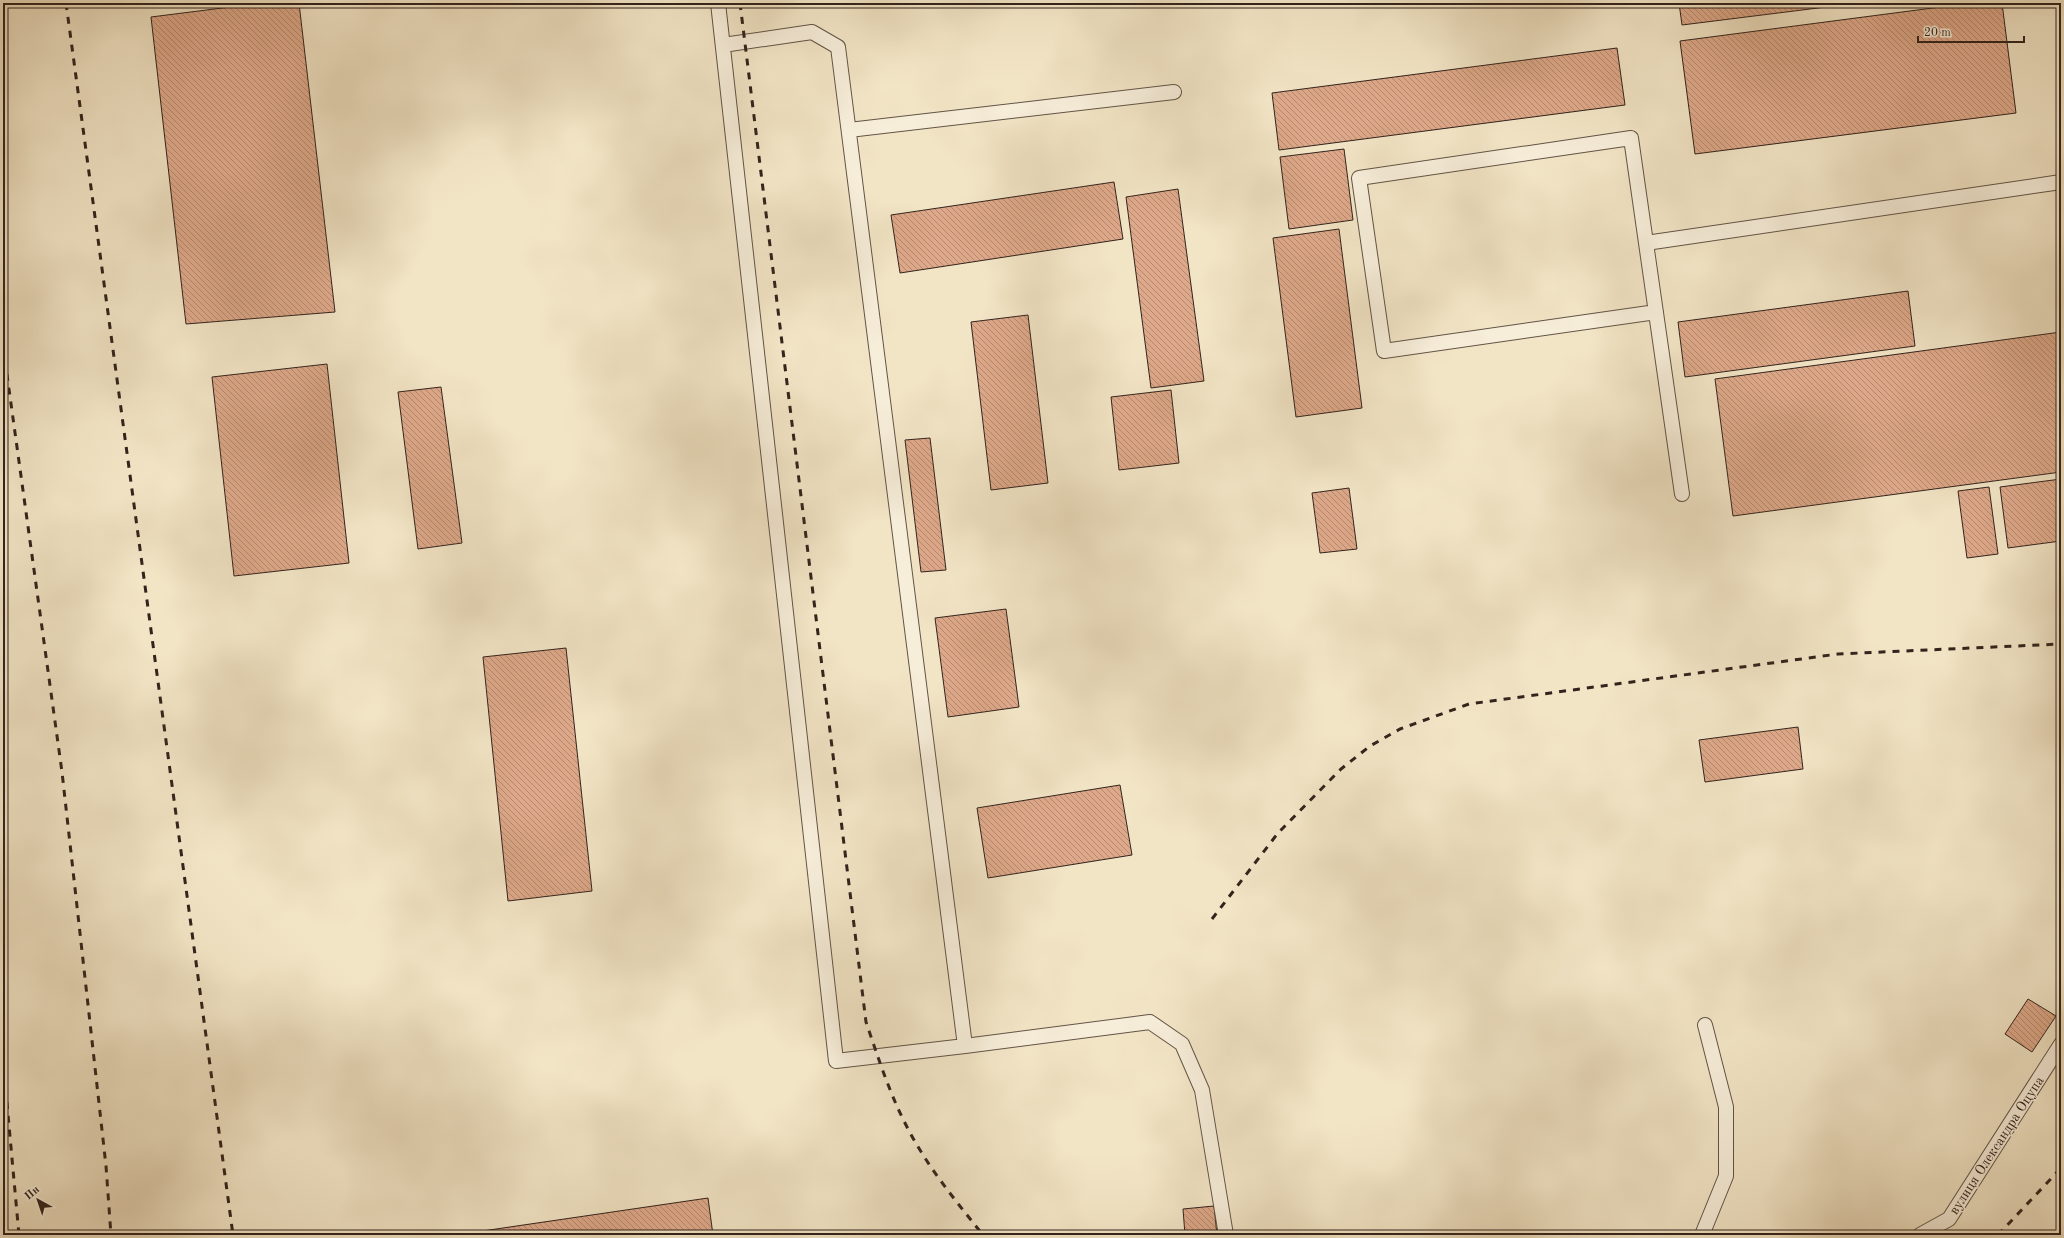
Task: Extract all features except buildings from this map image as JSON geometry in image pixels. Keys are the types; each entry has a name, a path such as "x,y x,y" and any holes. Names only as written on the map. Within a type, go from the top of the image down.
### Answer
{"lane":[{"path":"718,3 836,1061 1150,1022 1182,1044 1202,1090 1226,1235"},
{"path":"723,45 812,32 838,47 965,1046"},
{"path":"849,130 1174,92"},
{"path":"1656,312 1384,351 1359,178 1631,138 1656,312 1682,494"},
{"path":"1646,243 2061,182"},
{"path":"1702,1235 1726,1176 1726,1107 1705,1025"},
{"name":"вулиця Олександра Оцупа","path":"1920,1235 1949,1219 2061,1044"}],"railway":[{"path":"66,3 233,1235"},
{"path":"740,3 866,1022 889,1087 914,1140 942,1182 983,1235"},
{"path":"3,346 62,772 106,1166 111,1235"},
{"path":"1212,919 1278,833 1341,769 1370,746 1400,729 1469,704 1838,654 2061,644"},
{"path":"3,1060 19,1235"},
{"path":"1998,1235 2061,1168"}]}
